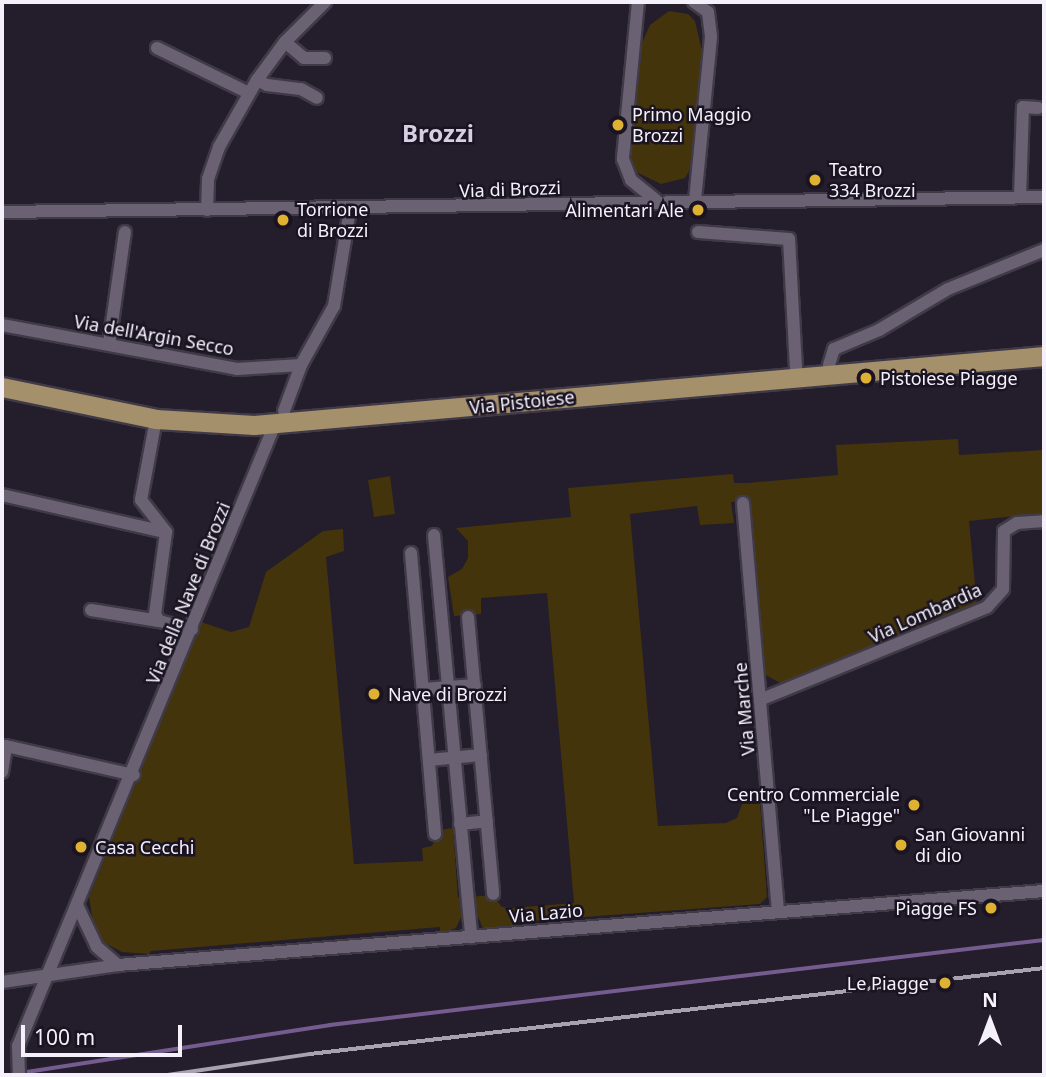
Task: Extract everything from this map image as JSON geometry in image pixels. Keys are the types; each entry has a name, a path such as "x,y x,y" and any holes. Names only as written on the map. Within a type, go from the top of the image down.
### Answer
{"main road":[{"name":"Via Pistoiese","path":"2,387 156,419 211,425 796,368 1044,347"},
{"name":"Via Pistoiese","path":"2,377 186,413 280,418 1044,356"}],"street":[{"path":"207,210 214,159 249,93 285,43 325,2"},
{"path":"638,2 623,159 631,180 656,200"},
{"path":"694,2 708,12 711,37 695,199"},
{"path":"285,43 304,58 325,58"},
{"path":"157,48 249,93"},
{"path":"257,80 267,85 301,89 317,98"},
{"path":"1020,197 1023,107 1038,108"},
{"name":"Via di Brozzi","path":"2,212 125,222 207,210 484,209 695,199 1044,197"},
{"name":"Via della Nave di Brozzi","path":"19,1075 16,1059 78,907 301,365 334,306 350,209"},
{"path":"109,344 125,222"},
{"path":"698,232 789,239 796,368"},
{"path":"829,365 834,349 879,330 948,289 1044,250"},
{"name":"Via dell'Argin Secco","path":"2,325 237,369 301,365"},
{"path":"156,419 141,500 166,532 154,606 159,621"},
{"path":"2,495 166,532"},
{"name":"Via Marche","path":"743,503 778,912"},
{"name":"Via Lombardia","path":"761,699 987,607 1003,589 1004,531 1017,523 1044,521"},
{"path":"434,535 471,937"},
{"path":"411,553 435,834"},
{"path":"91,610 192,629"},
{"path":"468,617 494,894"},
{"path":"417,622 442,619"},
{"path":"423,689 475,685"},
{"path":"2,772 6,746 134,775"},
{"path":"429,761 481,755"},
{"path":"460,824 487,821"},
{"name":"Via Lazio","path":"2,982 118,965 1044,891"},
{"path":"78,907 97,947 118,965"}],"shaded area":[{"path":"669,11 688,14 695,21 703,55 695,161 685,178 661,184 636,172 628,145 641,45 650,25"},
{"path":"958,439 959,455 1044,450 1044,513 969,521 977,605 780,683 764,674 748,501 731,502 734,523 700,525 697,506 630,514 658,826 726,823 737,818 742,804 760,804 767,897 760,904 517,922 518,927 483,929 477,914 462,915 456,928 447,931 440,931 440,927 151,951 149,954 122,952 105,943 94,928 89,897 201,622 231,632 249,627 266,572 323,531 343,529 344,551 326,557 354,864 423,861 422,848 432,846 439,830 453,828 458,898 492,895 502,907 512,908 574,903 547,593 481,598 481,614 454,616 448,577 462,569 468,558 468,541 456,528 571,517 568,488 733,474 734,483 838,475 836,445"},
{"path":"390,476 395,514 374,517 368,480"}],"waterway":[{"path":"27,1072 330,1025 1044,940"}],"railway":[{"path":"168,1075 310,1054 1044,968"}],"place":[{"name":"Primo Maggio Brozzi","path":"618,125"},
{"name":"Teatro 334 Brozzi","path":"815,180"},
{"name":"Alimentari Ale","path":"698,210"},
{"name":"Torrione di Brozzi","path":"283,220"},
{"name":"Pistoiese Piagge","path":"866,378"},
{"name":"Nave di Brozzi","path":"374,694"},
{"name":"Centro Commerciale \"Le Piagge\"","path":"914,805"},
{"name":"San Giovanni di dio","path":"901,845"},
{"name":"Casa Cecchi","path":"81,847"},
{"name":"Piagge FS","path":"991,908"},
{"name":"Le Piagge","path":"945,983"}],"district":[{"name":"Brozzi","path":"438,133"}]}
